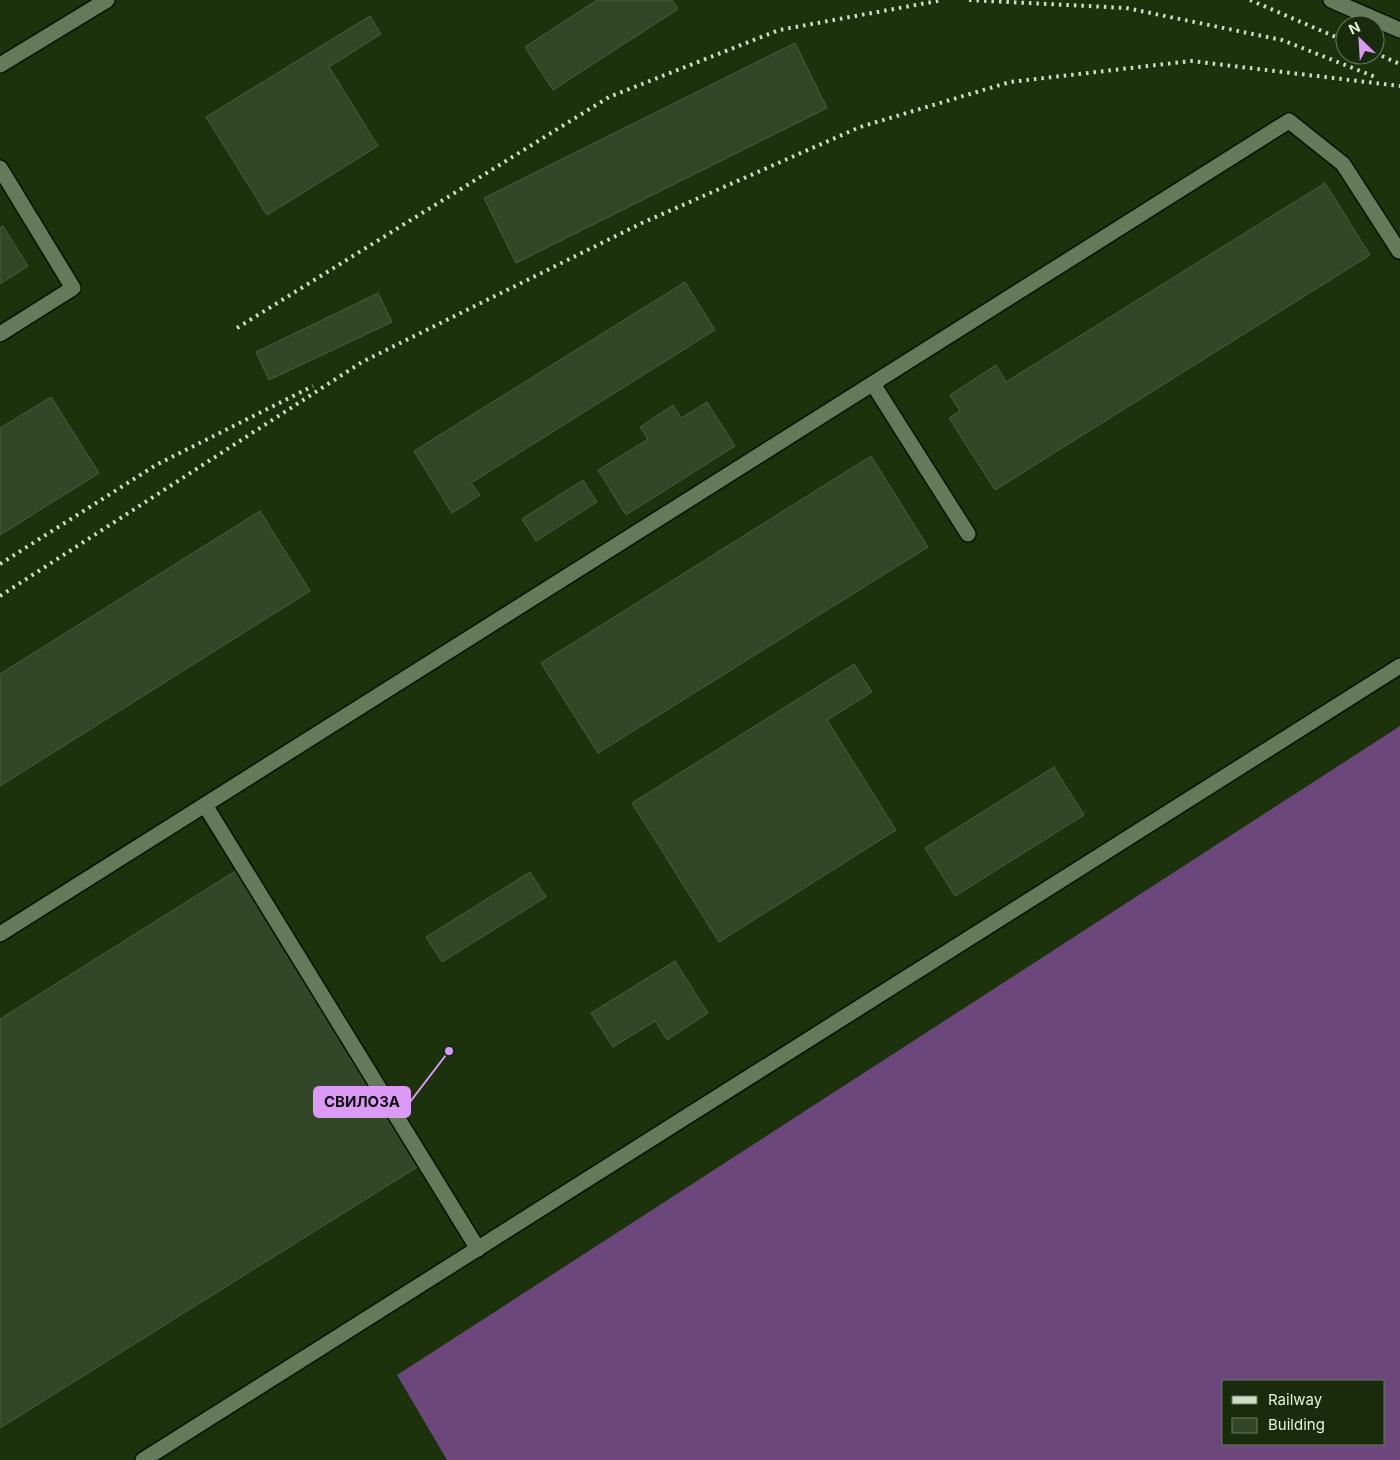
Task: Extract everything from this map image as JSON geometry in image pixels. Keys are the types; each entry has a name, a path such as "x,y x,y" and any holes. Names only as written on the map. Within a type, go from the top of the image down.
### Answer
{"lane":[{"path":"0,65 107,0"},
{"path":"1331,0 1400,30"},
{"path":"0,934 1289,121 1343,164 1399,251"},
{"path":"0,168 73,288 0,334"},
{"path":"873,384 968,534"},
{"path":"143,1460 1400,666"},
{"path":"205,805 478,1249"}],"shaded area":[{"path":"0,0 1400,0 1400,726 397,1375 447,1460 0,1460"},
{"path":"1400,726 1400,1460 447,1460 397,1375"}],"building":[{"path":"597,0 672,0 678,9 553,90 525,47"},
{"path":"370,16 381,34 329,67 378,146 267,215 206,117"},
{"path":"795,43 827,108 516,263 484,198"},
{"path":"1325,183 1370,255 995,490 949,418 960,411 950,395 996,365 1006,382"},
{"path":"3,226 28,266 0,284 0,228"},
{"path":"685,282 715,330 471,483 480,495 452,513 414,451"},
{"path":"378,293 392,322 269,380 256,352"},
{"path":"51,397 99,473 0,535 0,428"},
{"path":"707,402 735,446 626,515 598,470 648,439 640,427 673,405 681,418"},
{"path":"871,456 928,547 598,753 541,663"},
{"path":"583,480 597,502 536,541 522,519"},
{"path":"260,511 310,591 0,786 0,674"},
{"path":"854,664 872,692 827,720 896,830 719,942 632,803"},
{"path":"1054,767 1084,815 955,896 925,848"},
{"path":"237,870 422,1164 0,1428 0,1019"},
{"path":"530,872 546,897 442,962 426,937"},
{"path":"675,961 708,1013 667,1040 655,1021 613,1047 591,1013"}],"railway":[{"path":"237,328 609,97 779,30 943,0"},
{"path":"969,0 1126,8 1282,40 1378,78"},
{"path":"1250,0 1335,37"},
{"path":"1385,57 1400,64"},
{"path":"0,596 362,362 642,223 860,127 1010,82 1191,61 1400,86"},
{"path":"0,564 156,465 313,386"}],"place":[{"name":"СВИЛОЗА","path":"449,1051"}]}
